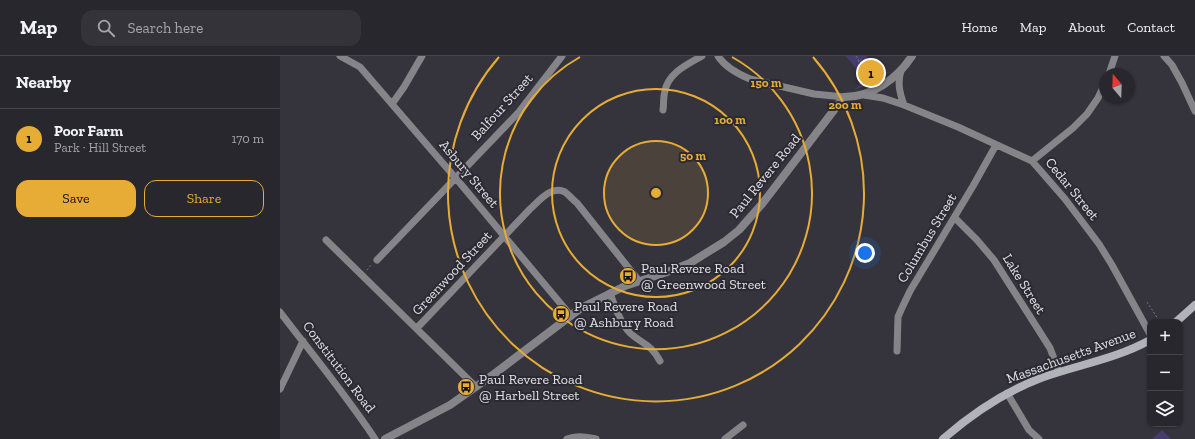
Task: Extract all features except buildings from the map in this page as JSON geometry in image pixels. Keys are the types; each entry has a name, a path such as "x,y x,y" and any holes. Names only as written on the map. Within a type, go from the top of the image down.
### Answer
{"main road":[{"path":"1180,319 1195,306"},
{"name":"Massachusetts Avenue","path":"944,439 982,408 1007,393 1059,372 1130,350 1147,342"}],"street":[{"name":"Asbury Street","path":"340,56 360,67 505,236 571,316"},
{"path":"392,104 422,56"},
{"name":"Balfour Street","path":"376,260 519,112 562,56"},
{"path":"663,110 665,91 670,79 682,67 702,56"},
{"name":"Cedar Street","path":"718,56 724,64 742,75 754,80 822,95 844,97 864,94 904,105 1032,161 1067,201 1099,244 1147,329"},
{"path":"864,94 888,82 901,71 912,56"},
{"path":"1111,68 1115,56"},
{"path":"1164,56 1172,65 1182,83 1192,108 1195,111"},
{"path":"901,71 899,86 904,105"},
{"path":"1032,161 1073,128 1087,114 1099,96"},
{"name":"Paul Revere Road","path":"385,439 450,405 581,308 625,286 690,263 724,242 739,230 767,198 844,97"},
{"name":"Columbus Street","path":"897,350 898,317 910,291 974,186 996,144"},
{"name":"Greenwood Street","path":"417,328 530,209 548,193 554,191 566,193 577,203 639,281"},
{"name":"Lake Street","path":"955,218 994,260 1050,348 1059,372"},
{"path":"326,240 476,387"},
{"path":"610,293 616,310 624,325 632,334 652,349 660,361"},
{"name":"Constitution Road","path":"280,312 363,420 375,439"},
{"path":"280,389 303,341"},
{"path":"1007,393 1029,430 1039,439"},
{"path":"725,439 743,425"},
{"path":"566,439 574,436 584,436 596,439"}],"path":[{"path":"856,56 865,69 872,85"},
{"path":"362,274 376,260"},
{"path":"1148,302 1158,319"}],"green space":[{"path":"846,56 866,56 877,71 885,73 890,72 870,84 854,90 860,82 860,77 859,73"},
{"path":"1162,430 1171,439 1152,439"}],"place":[{"name":"Poor Farm","path":"871,73"},
{"name":"Paul Revere Road @ Greenwood Street","path":"628,276"},
{"name":"Paul Revere Road @ Ashbury Road","path":"561,314"},
{"name":"Paul Revere Road @ Harbell Street","path":"466,387"}]}
